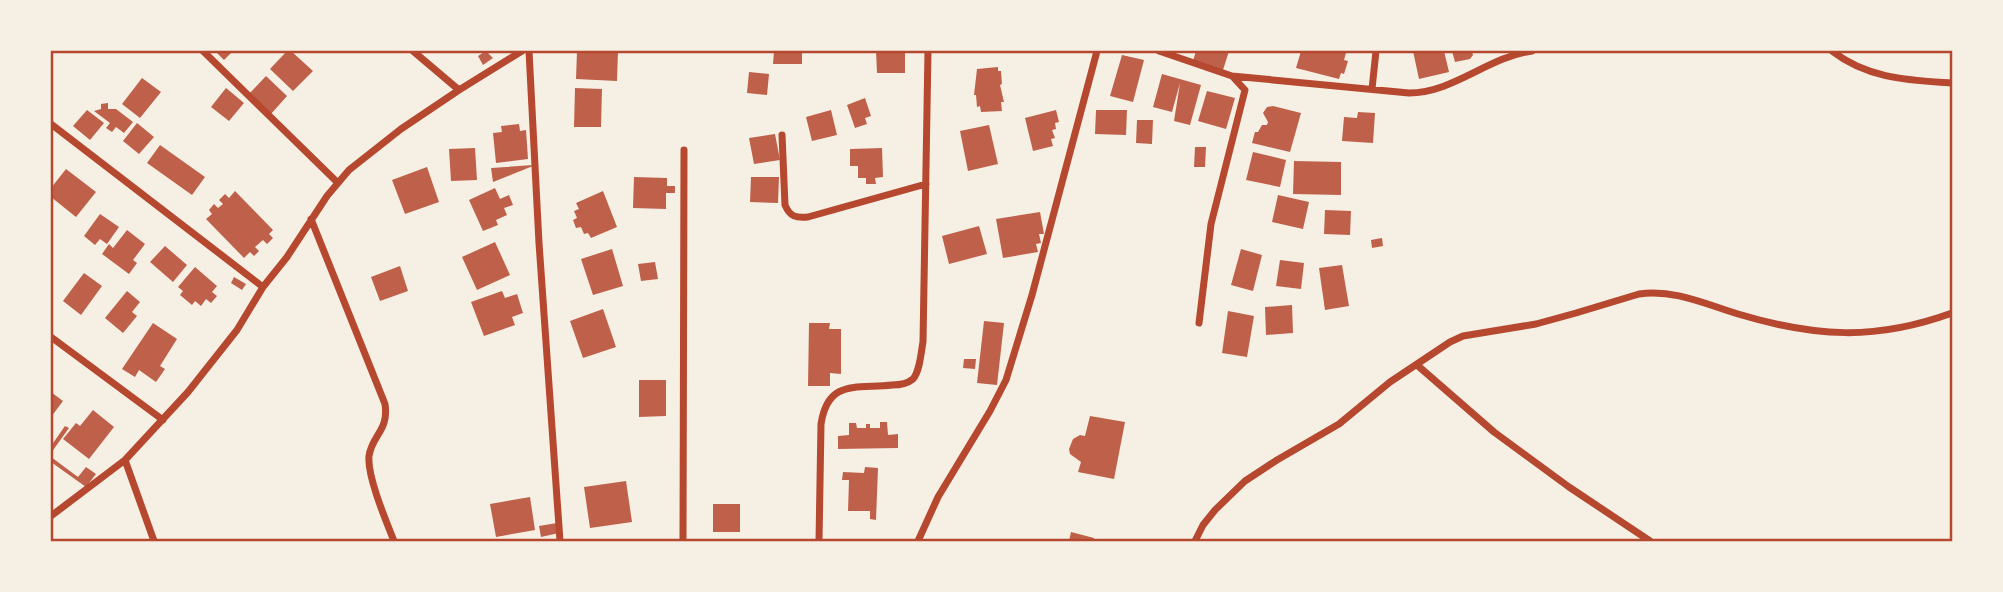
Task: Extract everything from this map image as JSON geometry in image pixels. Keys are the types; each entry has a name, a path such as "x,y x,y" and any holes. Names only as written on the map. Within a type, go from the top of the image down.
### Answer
{"street":[{"path":"203,51 337,182"},
{"path":"413,51 459,90"},
{"path":"51,516 125,460 188,392 229,341 263,287 287,257 337,182 367,155 459,90 522,51"},
{"path":"529,51 539,243 560,541"},
{"path":"819,541 821,424 828,399 844,388 900,385 914,378 923,342 928,51"},
{"path":"918,541 938,497 1006,380 1032,295 1097,51"},
{"path":"1159,51 1232,76 1409,93 1432,91 1512,54 1532,51"},
{"path":"1372,89 1376,51"},
{"path":"1832,51 1870,72 1903,80 1952,83"},
{"path":"1199,323 1211,224 1245,90 1232,76"},
{"path":"51,124 263,287"},
{"path":"782,135 785,205 795,217 808,217 926,184"},
{"path":"683,541 684,150"},
{"path":"311,219 385,404 386,420 371,448 369,466 394,541"},
{"path":"1195,541 1215,510 1245,481 1339,424 1390,382 1463,336 1536,324 1653,292 1686,297 1802,330 1829,333 1899,329 1952,313"},
{"path":"51,337 163,420"},
{"path":"1417,365 1494,432 1570,488 1650,541"},
{"path":"125,460 154,541"}],"building":[{"path":"233,51 224,60 217,53"},
{"path":"287,51 291,51 313,71 293,91 270,69"},
{"path":"486,51 493,58 483,65 478,56"},
{"path":"577,51 618,51 617,81 576,79"},
{"path":"774,51 802,51 802,64 773,64"},
{"path":"876,51 905,51 905,73 877,73"},
{"path":"1196,51 1229,51 1223,70 1193,61"},
{"path":"1301,51 1346,53 1344,60 1348,61 1344,74 1341,73 1339,79 1296,68"},
{"path":"1413,51 1444,51 1449,72 1419,79"},
{"path":"1452,51 1472,51 1473,55 1470,59 1455,62"},
{"path":"1122,55 1144,60 1133,102 1110,96"},
{"path":"998,67 998,71 1001,71 1000,85 1004,102 1001,102 1002,111 981,112 974,95 977,69"},
{"path":"749,72 769,74 767,95 747,93"},
{"path":"1162,74 1201,85 1190,125 1174,121 1180,83 1172,112 1153,107"},
{"path":"266,76 287,96 271,114 249,94"},
{"path":"142,78 161,92 140,118 122,104"},
{"path":"226,88 244,103 229,121 211,107"},
{"path":"575,88 602,89 601,127 574,127"},
{"path":"1207,91 1235,98 1226,129 1198,121"},
{"path":"865,98 871,116 865,118 867,124 855,128 847,105"},
{"path":"108,103 108,109 116,109 133,122 124,133 116,127 112,132 106,128 110,123 94,111 101,109 101,104"},
{"path":"1267,107 1301,113 1290,152 1252,143 1255,132 1258,132 1262,125 1267,125 1263,113"},
{"path":"87,110 104,123 90,140 73,126"},
{"path":"831,110 837,135 812,141 806,117"},
{"path":"1056,110 1059,122 1055,123 1056,129 1052,130 1055,138 1051,139 1053,146 1033,151 1025,118"},
{"path":"1096,110 1127,110 1126,135 1095,134"},
{"path":"1358,112 1375,113 1373,143 1342,141 1344,117 1357,118"},
{"path":"1137,120 1153,120 1152,144 1136,143"},
{"path":"137,123 154,137 139,154 123,141"},
{"path":"519,124 520,131 526,130 528,159 496,163 493,133 502,132 501,126"},
{"path":"989,125 998,164 968,171 960,131"},
{"path":"775,134 780,160 754,164 749,138"},
{"path":"160,145 205,177 192,195 147,163"},
{"path":"1195,147 1206,147 1205,167 1194,167"},
{"path":"475,148 477,180 451,181 449,149"},
{"path":"882,148 883,177 875,178 876,184 866,184 866,178 858,178 858,166 850,166 850,149"},
{"path":"1253,152 1286,160 1280,187 1246,180"},
{"path":"1294,161 1341,162 1341,195 1293,194"},
{"path":"533,166 493,182 491,168"},
{"path":"427,167 439,202 405,214 392,180"},
{"path":"66,169 96,192 76,217 51,197 51,188"},
{"path":"634,177 667,178 667,186 675,186 675,193 666,193 666,209 633,208"},
{"path":"751,177 779,177 778,203 750,202"},
{"path":"495,188 500,199 509,195 513,205 504,208 507,215 496,220 498,225 483,231 469,200"},
{"path":"235,191 273,230 269,234 273,238 267,244 263,240 255,247 259,251 254,256 250,252 244,258 206,219 212,214 209,210 214,204 218,208 223,204 219,200 225,194 229,198"},
{"path":"603,191 617,227 591,238 588,233 584,234 581,227 576,228 573,220 577,218 574,211 579,209 576,203"},
{"path":"1278,195 1309,202 1303,229 1272,222"},
{"path":"1325,210 1351,211 1350,235 1324,234"},
{"path":"1040,212 1044,234 1039,234 1041,243 1036,244 1038,252 1003,258 996,219"},
{"path":"100,214 119,227 107,244 100,239 95,245 84,236"},
{"path":"979,226 987,254 949,264 942,236"},
{"path":"127,230 145,244 133,260 137,263 129,274 102,254 109,244 113,248"},
{"path":"1382,238 1383,246 1372,248 1371,240"},
{"path":"495,242 510,275 477,290 462,257"},
{"path":"165,246 187,265 173,282 150,262"},
{"path":"612,249 623,286 593,295 581,259"},
{"path":"1241,249 1262,255 1253,291 1231,285"},
{"path":"1280,260 1304,263 1301,289 1276,286"},
{"path":"655,262 658,279 641,281 638,264"},
{"path":"1342,265 1349,306 1325,310 1319,268"},
{"path":"400,266 408,291 380,301 371,277"},
{"path":"195,267 217,286 212,292 217,296 211,303 206,299 201,306 195,301 192,305 180,295 183,291 178,287"},
{"path":"84,273 102,286 81,315 63,301"},
{"path":"234,277 246,284 242,290 231,283"},
{"path":"127,291 140,302 132,312 137,316 123,333 105,318"},
{"path":"502,291 505,298 517,294 523,313 512,317 515,325 484,336 471,302"},
{"path":"1292,305 1293,333 1266,335 1265,307"},
{"path":"603,309 616,347 583,358 570,321"},
{"path":"1228,311 1254,316 1247,357 1222,353"},
{"path":"984,321 1004,323 997,385 977,383"},
{"path":"153,323 177,339 160,366 165,369 156,382 139,370 135,377 122,369"},
{"path":"809,323 830,323 829,329 841,329 841,374 830,373 830,386 808,386"},
{"path":"964,359 976,359 975,369 963,368"},
{"path":"639,380 666,380 666,416 639,417"},
{"path":"51,392 63,401 51,417"},
{"path":"93,410 114,427 89,459 63,439 76,423 80,426"},
{"path":"1090,416 1125,422 1114,479 1078,472 1081,462 1070,454 1073,439 1080,435 1085,436"},
{"path":"880,422 887,422 888,435 898,434 898,448 838,449 838,436 849,435 849,423 856,423 857,428 866,428 866,424 870,424 870,428 880,428"},
{"path":"65,426 69,428 51,453 51,446"},
{"path":"51,457 78,477 86,467 96,474 86,487 51,462"},
{"path":"865,467 878,468 876,520 870,519 870,511 848,511 849,480 842,480 843,472 864,473"},
{"path":"626,481 632,522 590,528 584,487"},
{"path":"530,497 535,530 496,537 490,504"},
{"path":"713,504 740,504 740,532 713,532"},
{"path":"557,523 559,533 541,537 539,526"},
{"path":"1071,532 1094,538 1094,541 1069,541"}]}
